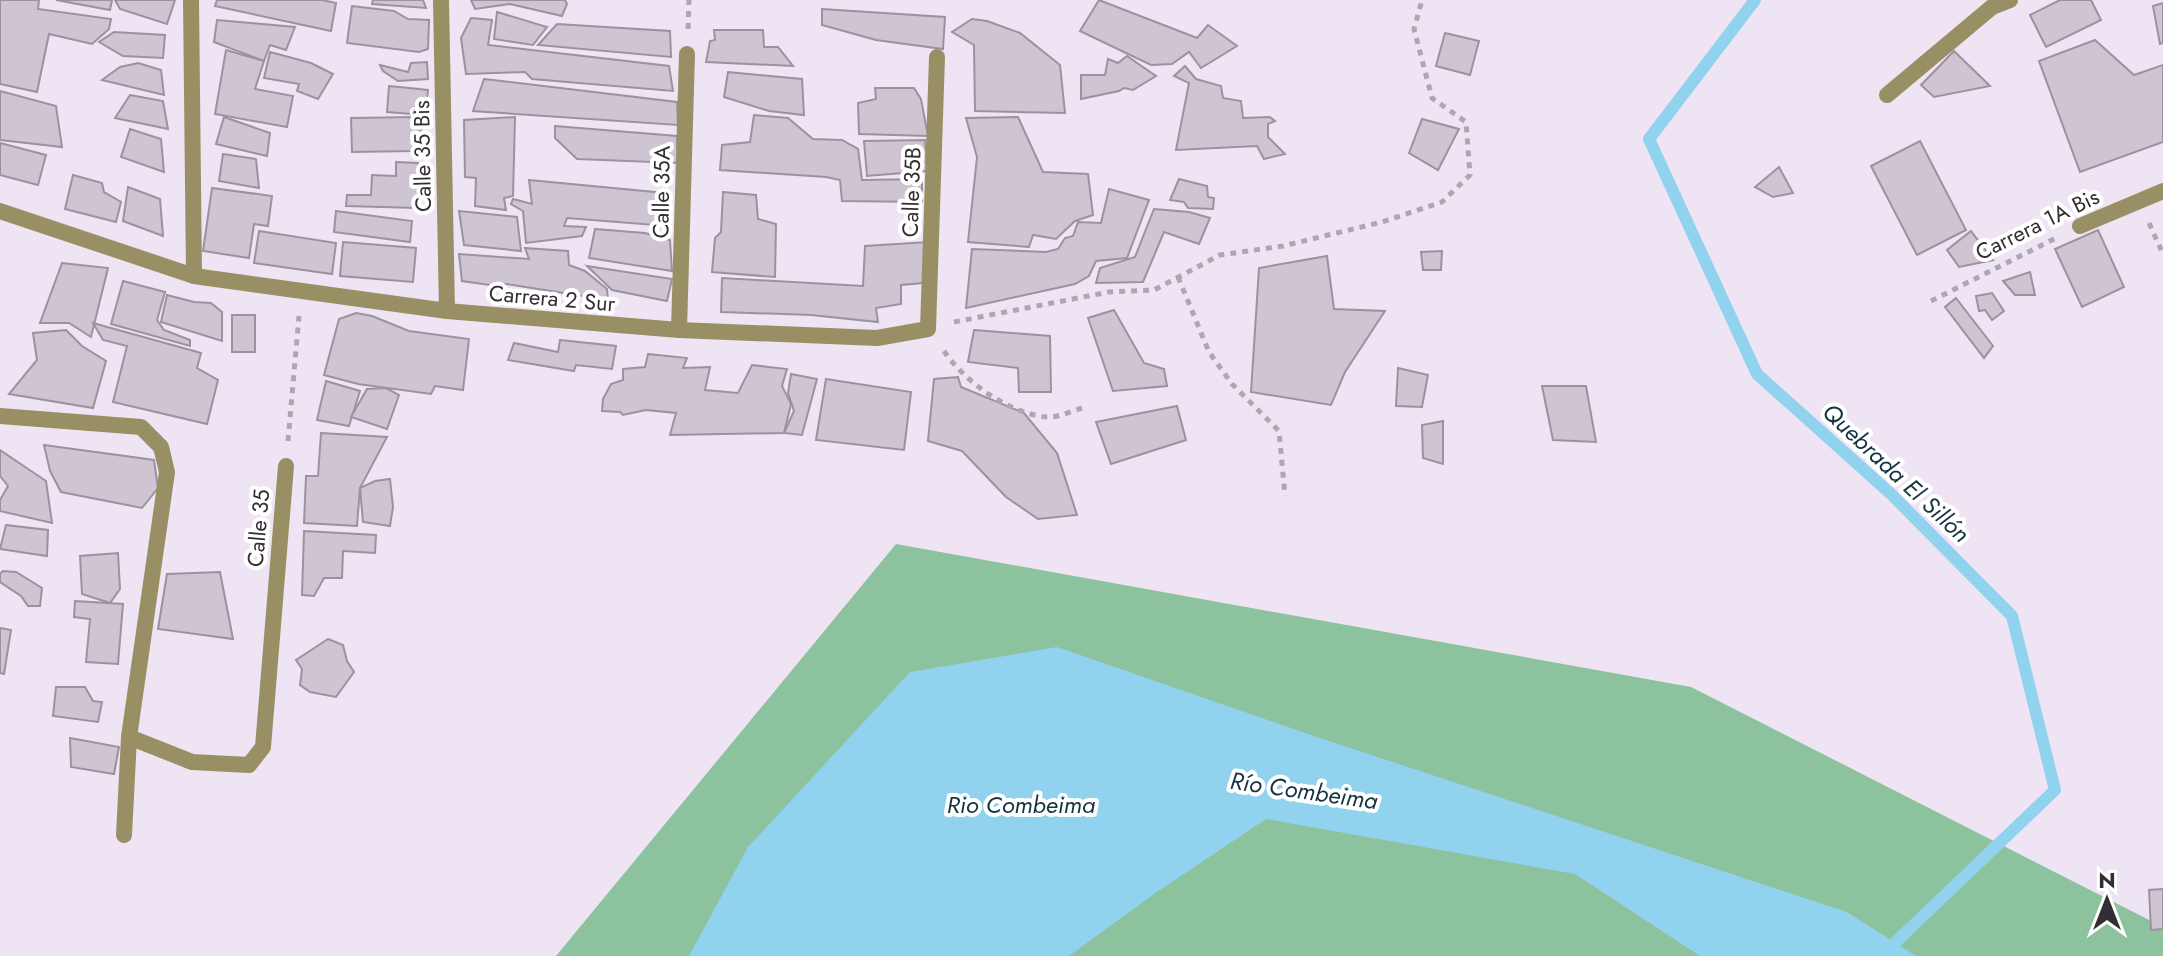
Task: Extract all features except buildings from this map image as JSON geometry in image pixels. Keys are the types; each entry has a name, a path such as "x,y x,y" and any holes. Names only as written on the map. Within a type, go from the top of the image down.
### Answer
{"street":[{"path":"191,0 194,276"},
{"name":"Calle 35 Bis","path":"441,0 447,311"},
{"path":"1887,95 1992,7 2010,0"},
{"name":"Calle 35A","path":"679,330 687,54"},
{"name":"Calle 35B","path":"928,329 937,57"},
{"name":"Carrera 1A Bis","path":"2080,226 2163,191"},
{"name":"Carrera 2 Sur","path":"0,211 194,276 447,311 679,330 877,338 928,329"},
{"path":"0,416 141,427 161,447 167,472 129,737 124,835"},
{"name":"Calle 35","path":"129,737 192,762 249,765 263,747 286,466"}],"path":[{"path":"1082,408 1048,418 1001,403 955,367 928,329 988,314 1109,292 1154,290 1220,255 1283,246 1382,222 1442,202 1470,175 1466,122 1432,98 1414,29 1422,0"},
{"name":"Carrera 1A Bis","path":"1931,301 2080,226"},
{"path":"1178,277 1209,352 1232,384 1279,431 1285,496"},
{"name":"Calle 35","path":"286,466 302,291"}],"green space":[{"path":"896,544 1691,687 2163,927 2163,956 556,956"}],"water":[{"name":"Rio Combeima","path":"1057,647 1311,735 1847,912 1916,956 1700,956 1575,874 1266,819 1069,956 689,956 748,847 910,672"}],"waterway":[{"name":"Quebrada El Sillón","path":"1755,0 1649,139 1757,374 1891,494 2012,616 2055,790 1881,956"}],"water label":[{"name":"Río Combeima","path":"1304,791"}]}
